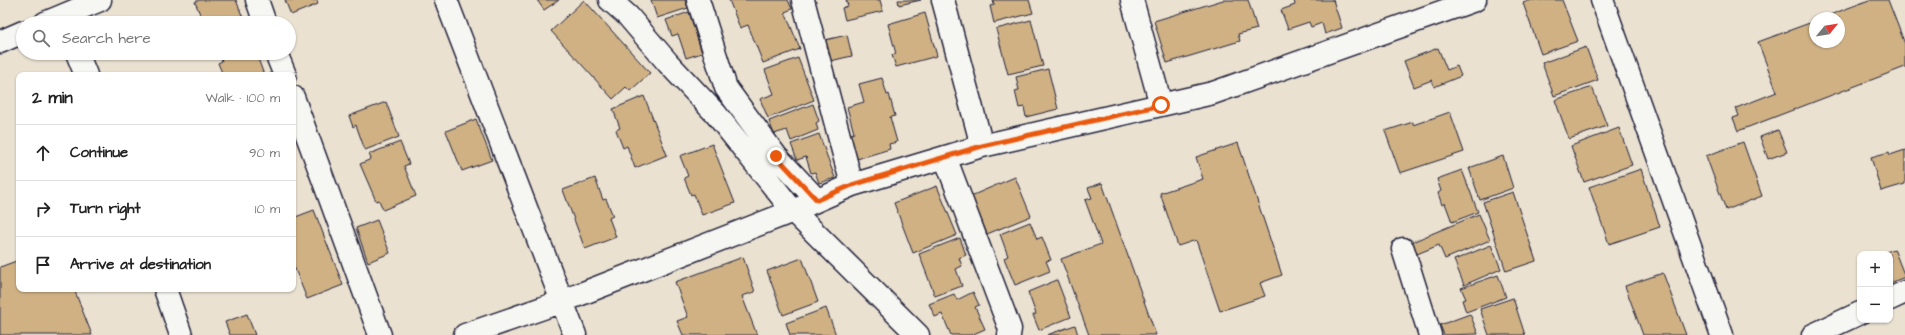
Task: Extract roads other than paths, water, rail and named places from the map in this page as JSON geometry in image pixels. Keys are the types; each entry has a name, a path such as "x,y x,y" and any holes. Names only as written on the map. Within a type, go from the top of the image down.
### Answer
{"street":[{"path":"58,15 100,0"},
{"path":"257,0 263,16"},
{"path":"446,0 576,335"},
{"path":"610,0 628,16 668,64 716,114 793,211 918,335"},
{"path":"698,0 726,88 776,156 817,200"},
{"path":"803,0 852,185"},
{"path":"943,0 982,146"},
{"path":"1132,0 1161,105"},
{"path":"465,335 563,301 793,211 852,185 982,146 1213,94 1475,0"},
{"path":"1602,0 1722,335"},
{"path":"0,42 16,35"},
{"path":"80,60 85,72"},
{"path":"279,60 284,72"},
{"path":"296,105 380,335"},
{"path":"945,157 1010,329 1009,335"},
{"path":"1403,249 1430,335"},
{"path":"166,292 181,335"},
{"path":"1893,298 1905,292"},
{"path":"1813,335 1857,314"}]}
